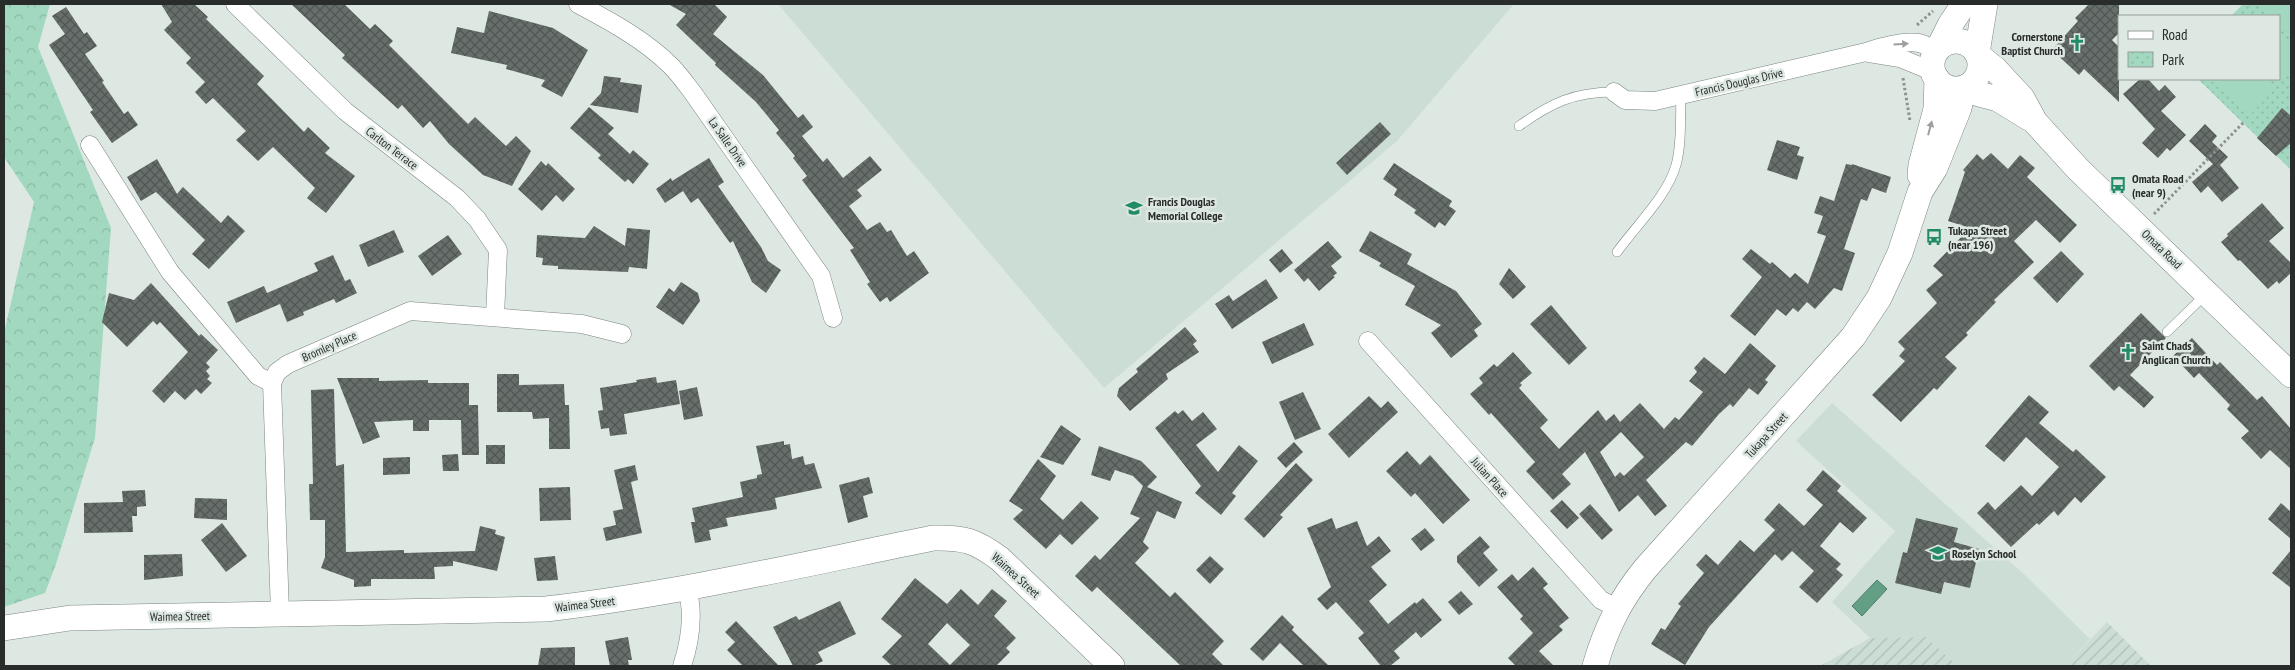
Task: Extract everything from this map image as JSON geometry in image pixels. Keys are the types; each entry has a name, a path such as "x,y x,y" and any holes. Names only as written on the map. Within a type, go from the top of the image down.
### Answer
{"main road":[{"name":"Tukapa Street","path":"1920,192 1920,164 1936,108 1936,63 1950,25 1964,4"},
{"path":"1978,55 1966,42 1950,42 1936,63 1949,87 1964,88 1976,78 1980,64 1978,55 1985,4"},
{"name":"Omata Road","path":"1978,55 1995,69 2022,98 2035,122 2078,169 2291,375"},
{"name":"Tukapa Street","path":"1595,666 1601,643 1616,608 1645,569 1853,337 1879,298 1900,253 1920,192 1935,168 1959,108 1964,88"},
{"name":"Omata Road","path":"1964,88 1998,99 2035,122"},
{"name":"Waimea Street","path":"4,628 70,618 546,609 687,588 933,538 952,537 968,540 983,546 1000,559 1112,666"}],"street":[{"name":"Carlton Terrace","path":"235,4 345,111 457,198 477,218 498,250 495,316"},
{"name":"La Salle Drive","path":"578,4 607,20 640,42 670,65 694,92 821,276 833,318"},
{"name":"Francis Douglas Drive","path":"1614,92 1625,100 1633,102 1655,101 1866,52 1936,63"},
{"path":"90,145 170,272 258,376 272,383 280,613"},
{"name":"Bromley Place","path":"272,383 276,372 288,364 410,310 582,324 622,334"},
{"name":"Julian Place","path":"1368,341 1601,600 1616,608"},
{"path":"682,666 687,652 690,628 690,599 687,588"}],"lane":[{"path":"1519,126 1538,112 1570,97 1587,93 1614,92"},
{"path":"1616,252 1661,195 1676,168 1681,96"},
{"path":"2167,332 2207,293"}],"path":[{"path":"1912,31 1934,9"},
{"path":"1902,72 1910,125"},
{"path":"2140,228 2243,123"}],"shaded area":[{"name":"Francis Douglas Memorial College","path":"778,4 1514,4 1397,141 1104,388"},
{"name":"Roselyn School","path":"1832,403 2025,575 2090,639 2065,666 1958,666 1926,637 1870,638 1832,602 1895,531 1796,441"},
{"path":"1877,580 1887,589 1862,616 1852,606"},
{"path":"2107,622 2151,666 2065,666"},
{"path":"1926,637 1958,666 1820,666 1870,638"}],"green space":[{"path":"4,4 50,4 38,47 111,228 95,438 56,564 45,593 4,607 4,333 34,202 4,157"},
{"path":"2243,4 2291,4 2291,170 2199,80 2280,80 2280,15 2232,15"},
{"path":"2291,4 2291,37 2280,26 2280,15 2268,15 2258,5"},
{"path":"2280,37 2291,48 2291,72 2279,85 2273,80 2280,80"},
{"path":"2210,80 2263,80 2274,90 2249,116"}],"building":[{"path":"161,4 194,4 208,17 206,19 264,76 257,84 304,132 308,127 330,148 325,153 355,176 326,213 307,198 315,188 273,147 258,161 236,140 246,131 213,98 206,104 195,92 205,82 186,63 191,58 164,30 172,22"},
{"path":"291,4 344,4 370,29 375,24 393,41 389,45 468,124 475,117 506,146 516,136 531,151 512,186 483,175 449,144 430,121 423,128 402,105 398,109 342,58 345,55"},
{"path":"668,4 714,4 727,17 713,34 763,75 798,118 803,114 813,127 802,136 823,162 827,158 843,178 870,156 882,170 857,190 862,196 849,206 867,230 880,222 887,232 891,230 907,256 914,251 929,273 890,302 887,297 880,302 867,284 870,282 850,250 854,248 802,180 807,176 793,158 795,156 776,133 779,130 756,102 715,65 716,63 676,25 686,14"},
{"name":"Cornerstone Baptist Church","path":"2089,4 2119,4 2118,34 2112,40 2118,46 2119,102 2084,69 2079,75 2052,50 2078,21 2075,18"},
{"path":"66,7 84,34 87,32 97,46 85,54 104,81 102,82 124,114 128,111 138,125 112,143 90,112 93,110 49,45 65,34 52,16"},
{"path":"489,11 553,28 588,50 562,97 541,86 545,80 506,69 507,65 451,53 457,27 484,33"},
{"path":"604,76 621,78 620,82 642,85 638,113 590,105 601,93"},
{"path":"2139,80 2149,80 2159,91 2165,85 2176,97 2161,111 2186,135 2170,151 2167,148 2158,158 2142,143 2155,129 2123,94"},
{"path":"589,107 614,128 608,134 630,154 633,150 649,164 633,184 628,179 625,182 598,158 601,155 570,128"},
{"path":"2282,108 2291,116 2291,143 2276,156 2257,138"},
{"path":"1380,122 1391,134 1347,175 1336,163"},
{"path":"2205,124 2217,136 2212,142 2228,157 2220,165 2239,188 2222,202 2208,186 2201,193 2192,182 2213,164 2189,141"},
{"path":"1777,140 1800,147 1797,155 1804,157 1797,180 1767,170"},
{"path":"1991,153 2008,169 2020,155 2035,168 2027,177 2077,225 2060,243 2036,220 2014,241 2034,262 1994,300 1996,302 1966,333 1968,335 1945,357 1957,368 1937,390 1934,388 1901,422 1872,395 1905,361 1899,356 1905,349 1898,342 1937,303 1926,290 1943,275 1933,266 1970,228 1948,221 1965,172 1963,170 1977,154 1983,160"},
{"path":"709,158 724,182 718,186 761,247 768,261 781,270 766,293 752,282 733,241 730,243 698,198 691,203 683,191 665,203 656,189 671,178 672,181"},
{"path":"157,159 177,194 183,187 221,223 228,215 245,231 209,269 192,254 205,240 156,192 141,201 127,177"},
{"path":"541,161 546,166 548,163 575,189 563,202 556,195 542,211 518,189"},
{"path":"1394,163 1452,201 1449,206 1456,211 1445,226 1439,222 1435,228 1414,213 1416,210 1394,195 1397,189 1383,179"},
{"path":"1846,164 1852,164 1891,177 1886,193 1872,188 1867,201 1861,199 1844,249 1855,253 1842,291 1834,288 1815,309 1807,302 1798,312 1793,308 1786,316 1777,309 1755,336 1730,316 1762,277 1742,259 1751,249 1770,264 1772,262 1790,278 1795,273 1808,284 1826,236 1817,233 1823,216 1814,213 1820,196 1834,201"},
{"path":"2262,203 2284,228 2269,241 2291,263 2291,273 2279,284 2277,281 2268,289 2221,242 2228,236 2227,234"},
{"path":"594,226 625,246 627,228 650,230 647,269 629,267 628,272 558,269 558,266 542,265 543,258 536,257 537,235 585,238"},
{"path":"394,230 404,252 368,267 359,245"},
{"path":"1370,231 1412,254 1407,264 1456,291 1482,324 1474,330 1478,336 1451,358 1431,333 1441,325 1405,305 1415,286 1379,266 1381,263 1359,251"},
{"path":"448,235 462,254 432,276 418,256"},
{"path":"1328,241 1342,257 1331,266 1337,273 1333,276 1335,277 1319,291 1308,278 1304,282 1294,270"},
{"path":"1282,249 1293,263 1280,273 1269,260"},
{"path":"2061,251 2084,274 2057,303 2033,278"},
{"path":"333,255 345,281 350,279 357,293 336,303 334,299 303,312 304,315 287,322 280,304 236,323 227,302 264,286 267,293 318,271 314,263"},
{"path":"1509,268 1526,287 1513,299 1499,284"},
{"path":"1266,279 1278,298 1232,329 1215,304 1229,295 1233,301"},
{"path":"681,282 698,293 700,301 683,325 656,307 669,288 674,292"},
{"path":"151,283 199,336 201,334 218,350 206,363 210,367 206,371 210,376 207,379 212,383 201,394 196,389 185,400 175,391 164,403 152,391 188,352 160,322 157,325 153,321 127,347 102,322 109,293 134,300"},
{"path":"1551,305 1587,348 1569,365 1530,324"},
{"name":"Saint Chads Anglican Church","path":"2141,313 2166,338 2130,375 2154,397 2144,408 2119,386 2114,391 2089,366"},
{"path":"1304,323 1314,345 1272,364 1262,342"},
{"path":"1185,327 1197,341 1193,344 1199,352 1166,374 1168,379 1130,411 1117,396 1119,388 1138,372 1136,369"},
{"path":"2192,338 2217,365 2220,362 2257,400 2262,396 2291,429 2291,469 2270,450 2261,459 2241,438 2249,431 2227,409 2230,405 2199,373 2194,378 2173,356"},
{"path":"1750,343 1776,366 1765,380 1768,382 1758,395 1749,388 1733,407 1730,404 1719,414 1692,446 1686,442 1646,480 1667,506 1655,516 1638,495 1619,512 1585,452 1562,474 1571,484 1553,500 1526,471 1535,462 1491,413 1489,415 1470,394 1483,383 1479,378 1494,364 1497,367 1513,352 1532,373 1520,383 1522,385 1519,388 1548,420 1540,428 1559,449 1598,410 1606,421 1614,414 1620,422 1640,403 1664,429 1675,417 1679,420 1703,392 1689,381 1697,372 1694,368 1704,357 1725,374","holes":["1621,432 1644,457 1624,476 1620,472 1615,477 1600,452"]},
{"path":"497,374 519,374 519,385 564,384 565,405 569,405 570,449 549,449 549,418 533,419 532,412 497,412"},
{"path":"656,377 657,383 676,380 680,404 624,414 627,434 610,436 609,428 601,429 598,411 603,410 600,388"},
{"path":"337,378 379,378 379,381 428,380 428,383 469,383 469,405 478,405 479,455 462,455 461,420 429,420 429,431 413,431 413,420 374,422 380,437 363,444"},
{"path":"697,387 703,416 684,420 679,391"},
{"path":"334,389 336,466 344,464 346,552 404,550 404,553 475,551 480,526 496,530 495,534 505,537 497,571 453,561 453,566 434,567 435,579 371,579 371,586 354,587 354,580 321,568 325,557 325,520 310,520 309,484 313,484 311,390"},
{"path":"1303,392 1321,429 1295,440 1279,402"},
{"path":"2029,395 2049,412 2039,423 2073,452 2076,449 2106,477 2081,503 2075,497 2058,516 2054,511 2039,525 2037,523 2011,547 1977,513 1988,502 1995,510 2021,485 2032,496 2059,467 2026,437 2004,462 1985,446"},
{"path":"1369,396 1381,408 1388,401 1398,412 1349,458 1328,434"},
{"path":"1183,410 1192,421 1203,412 1217,429 1196,445 1218,472 1239,445 1258,461 1232,493 1236,496 1221,515 1195,493 1201,486 1155,428 1175,411 1178,414"},
{"path":"1061,425 1081,439 1063,465 1040,457"},
{"path":"784,441 784,445 790,444 792,459 803,456 805,465 814,463 822,488 775,498 777,509 726,518 728,526 709,530 711,540 695,543 691,522 695,522 692,508 743,497 740,482 757,478 757,475 762,474 756,446"},
{"path":"1294,442 1303,452 1286,468 1277,458"},
{"path":"486,445 505,445 505,464 486,464"},
{"path":"1099,446 1141,461 1157,477 1147,487 1182,502 1175,519 1157,511 1143,542 1149,548 1135,563 1170,597 1175,592 1224,641 1212,654 1224,666 1181,666 1097,587 1092,592 1075,576 1095,555 1100,560 1140,518 1130,514 1143,486 1133,476 1115,470 1110,481 1091,475"},
{"path":"1407,451 1420,465 1430,455 1470,500 1443,524 1415,493 1411,497 1386,471"},
{"path":"458,454 459,471 443,471 442,455"},
{"path":"410,457 410,474 383,475 383,458"},
{"path":"1038,459 1056,476 1040,499 1063,520 1081,501 1099,518 1072,545 1060,534 1046,549 1013,519 1023,510 1009,501"},
{"path":"1296,463 1313,480 1280,515 1283,517 1264,538 1244,519"},
{"path":"635,465 638,480 631,482 642,533 606,541 603,528 616,525 613,511 623,509 614,470"},
{"path":"1823,470 1841,486 1837,491 1867,518 1853,533 1840,522 1820,546 1841,564 1836,569 1843,575 1817,603 1799,587 1814,571 1792,551 1782,561 1775,554 1709,627 1685,665 1651,644 1661,628 1665,630 1681,606 1678,604 1704,573 1696,565 1706,554 1718,565 1740,540 1754,552 1775,530 1764,520 1779,503 1804,526 1823,505 1806,490"},
{"path":"869,477 873,493 863,496 868,517 848,523 839,485"},
{"path":"570,487 571,520 540,521 539,488"},
{"path":"145,490 146,506 137,507 137,516 132,516 133,532 84,533 84,503 123,502 122,491"},
{"path":"195,498 227,499 227,520 194,518"},
{"path":"1562,500 1579,518 1567,529 1550,511"},
{"path":"2281,503 2291,512 2291,539 2268,519"},
{"path":"1590,504 1613,530 1602,540 1579,514"},
{"path":"1332,518 1336,529 1357,521 1367,546 1379,536 1391,551 1371,567 1387,585 1369,601 1388,624 1415,602 1416,604 1423,598 1442,620 1421,638 1416,632 1394,651 1400,658 1390,666 1381,666 1358,638 1364,633 1336,602 1327,610 1317,599 1331,587 1307,528"},
{"path":"1916,518 1958,528 1954,542 1979,549 1970,588 1944,582 1941,594 1895,583 1903,552 1907,553"},
{"path":"222,523 247,556 226,572 201,540"},
{"path":"1425,528 1435,540 1421,551 1411,539"},
{"path":"1480,536 1490,547 1483,553 1498,570 1479,587 1457,562 1457,556"},
{"path":"2291,550 2291,588 2272,573"},
{"path":"182,554 183,576 144,580 144,555"},
{"path":"555,556 558,580 537,581 534,558"},
{"path":"1210,556 1224,569 1210,584 1196,570"},
{"path":"1533,567 1548,584 1543,588 1569,618 1559,626 1563,630 1539,651 1554,666 1516,666 1508,658 1533,633 1520,619 1523,616 1497,587 1512,574 1518,581"},
{"path":"915,578 947,604 961,589 978,605 992,589 1007,601 994,616 1016,638 1006,648 1010,652 996,666 892,666 882,657 902,636 881,619","holes":["947,623 970,645 950,665 928,644"]},
{"path":"1461,591 1473,604 1459,615 1448,602"},
{"path":"840,601 856,634 818,652 823,661 813,666 793,666 773,627 796,616 799,620"},
{"path":"1282,615 1294,627 1292,630 1329,666 1304,666 1280,643 1263,661 1250,649"},
{"path":"736,621 779,666 743,666 727,650 735,642 725,632"},
{"path":"628,637 632,660 628,660 629,666 610,666 605,641"},
{"path":"575,647 575,665 538,666 541,648"}],"place":[{"name":"Cornerstone Baptist Church","path":"2077,43"},
{"name":"Omata Road (near 9)","path":"2118,185"},
{"name":"Francis Douglas Memorial College","path":"1134,208"},
{"name":"Tukapa Street (near 196)","path":"1934,237"},
{"name":"Saint Chads Anglican Church","path":"2128,352"},
{"name":"Roselyn School","path":"1938,553"}]}
